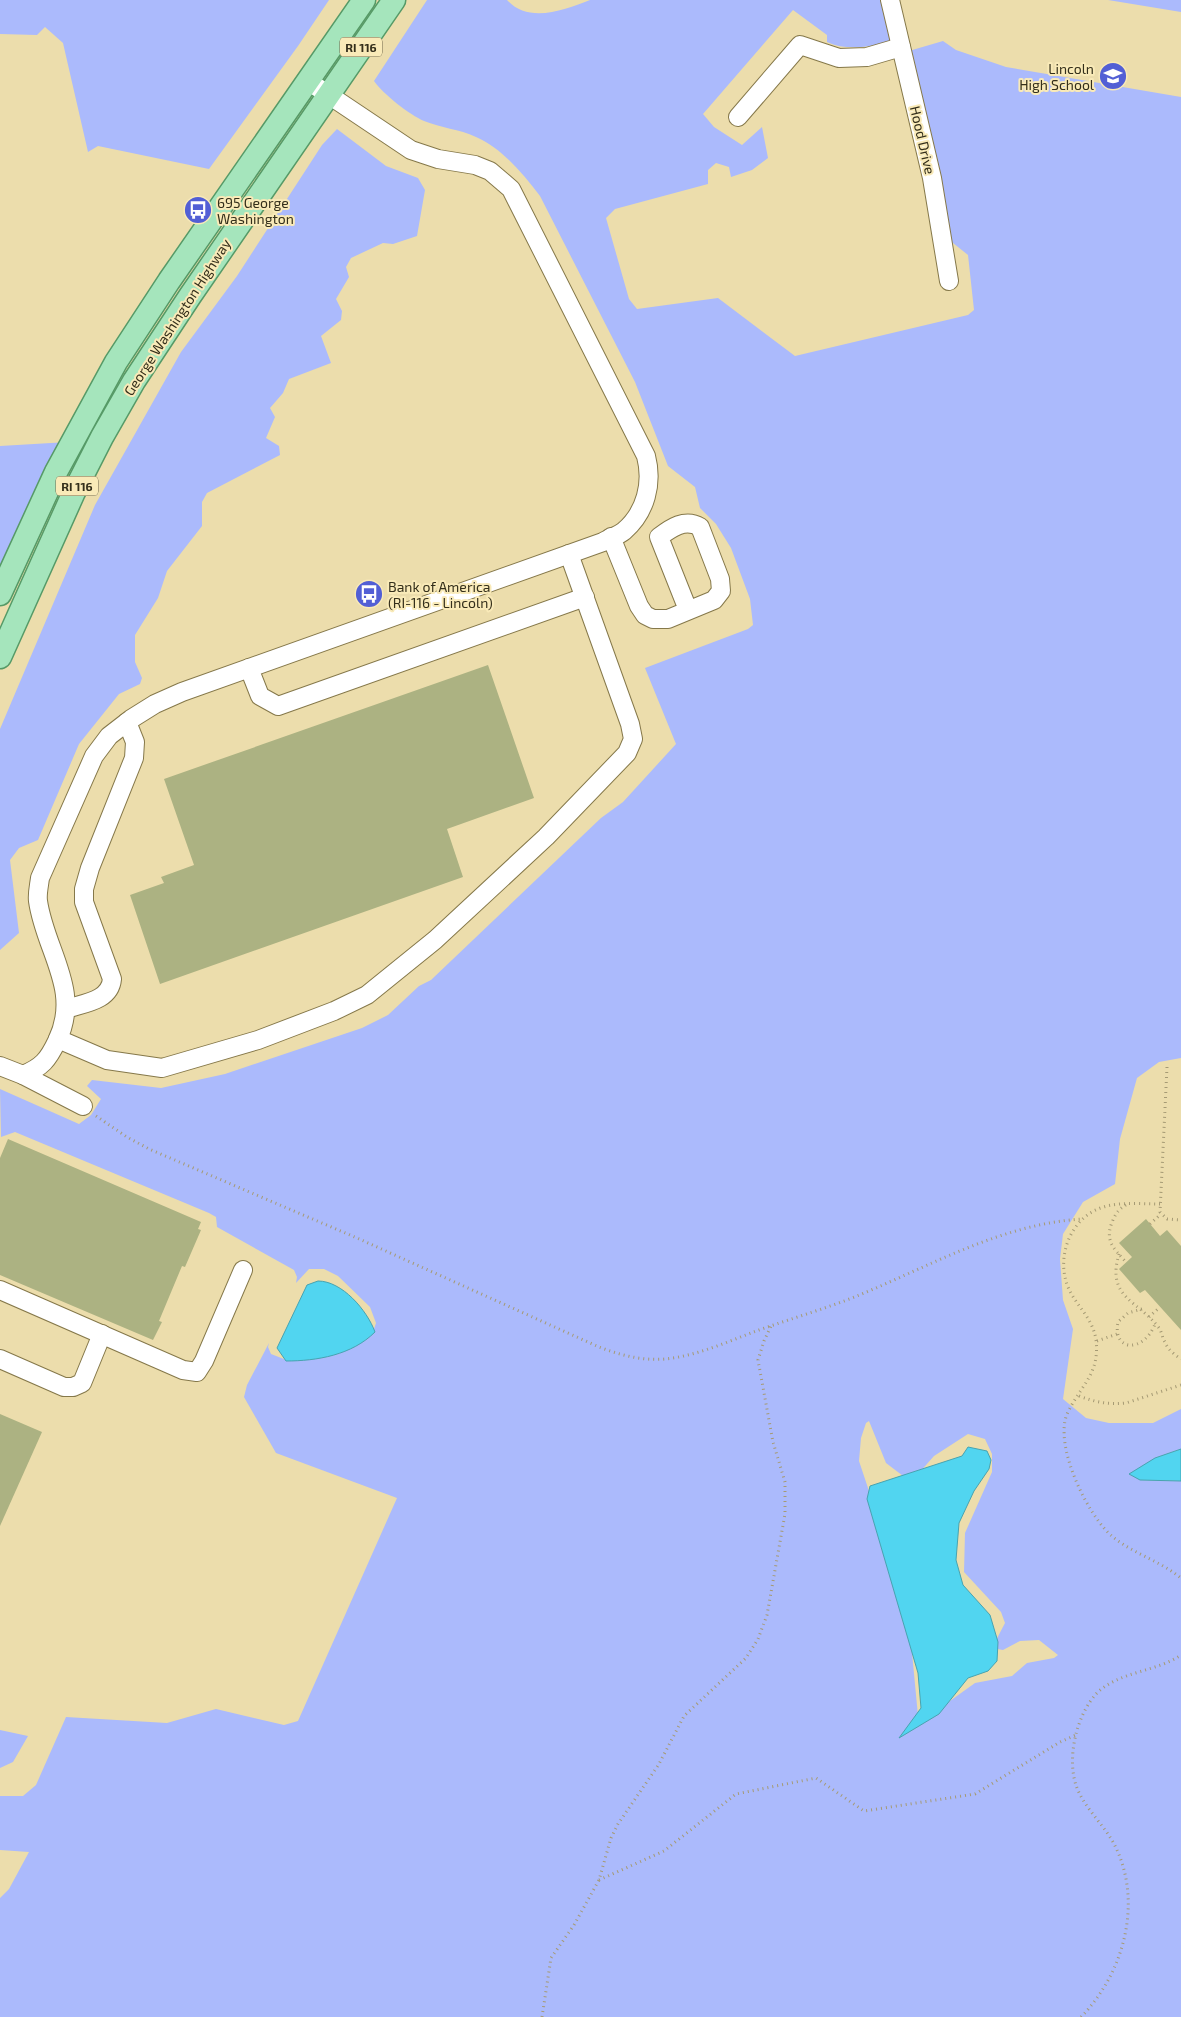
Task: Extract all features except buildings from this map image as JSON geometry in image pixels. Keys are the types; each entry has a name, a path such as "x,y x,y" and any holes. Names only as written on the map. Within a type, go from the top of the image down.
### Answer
{"main road":[{"name":"George Washington Highway","path":"0,594 56,472 116,362 364,0"},
{"name":"George Washington Highway","path":"0,657 60,520 118,409 171,324 394,0"}],"street":[{"name":"Hood Drive","path":"890,0 932,178 949,282"},
{"path":"738,117 800,45 839,58 866,57 901,47"},
{"path":"23,1075 39,1068 53,1050 66,1009 64,983 41,917 37,899 40,878 94,756 109,736 156,704 182,692 569,554 623,532 638,514 648,493 650,476 646,456 511,189 490,171 475,165 438,158 411,150 308,81"},
{"path":"611,537 645,615 653,619 668,619 714,600 721,591 720,579 700,527 693,523 686,523 659,537 688,610"},
{"path":"58,1039 107,1060 162,1068 258,1040 334,1011 367,995 434,940 546,837 627,754 634,739 569,554"},
{"path":"249,668 260,696 278,706 585,597"},
{"path":"66,1009 104,997 111,988 112,979 84,902 84,889 134,758 135,742 127,722"},
{"path":"0,1066 23,1075 83,1106"},
{"path":"0,1290 183,1370 197,1372 204,1361 243,1270"},
{"path":"0,1359 64,1387 73,1387 82,1383 102,1334"}],"path":[{"path":"1168,1067 1160,1204 1161,1214 1167,1219 1181,1220"},
{"path":"83,1106 107,1124 149,1148 357,1238 571,1335 623,1356 644,1359 665,1359 684,1356 771,1326 852,1298 904,1274 998,1236 1029,1226 1082,1219"},
{"path":"1160,1204 1128,1204 1097,1209 1082,1219 1066,1244 1064,1271 1073,1296 1089,1318 1096,1342 1090,1380 1068,1412 1063,1430 1063,1438 1071,1470 1094,1514 1107,1532 1130,1549 1161,1564 1181,1578"},
{"path":"1126,1262 1110,1242 1108,1232 1119,1210 1128,1204"},
{"path":"1150,1224 1161,1214"},
{"path":"1119,1254 1117,1273 1119,1287 1126,1298 1142,1309 1161,1330 1168,1348 1181,1360"},
{"path":"1149,1317 1160,1307"},
{"path":"1142,1309 1128,1313 1118,1322 1117,1334 1126,1344 1139,1344 1145,1341 1155,1323"},
{"path":"542,2017 551,1958 574,1925 599,1880 611,1838 618,1824 659,1764 684,1716 746,1658 758,1639 767,1615 785,1514 784,1482 772,1442 758,1360 771,1326"},
{"path":"1096,1342 1117,1334"},
{"path":"1079,1396 1098,1402 1116,1404 1131,1402 1181,1385"},
{"path":"1081,2017 1101,1994 1118,1960 1127,1923 1128,1898 1124,1874 1114,1844 1077,1788 1072,1761 1076,1735 1088,1706 1093,1698 1106,1686 1181,1655"},
{"path":"599,1880 664,1851 736,1794 816,1778 864,1811 975,1794 1060,1742 1076,1735"}],"shaded area":[{"path":"0,0 329,0 209,169 98,146 88,152 63,43 45,27 37,35 0,34"},
{"path":"427,0 507,0 525,12 547,13 569,8 590,0 887,0 896,40 862,47 844,47 827,42 827,35 793,10 703,114 714,127 742,145 762,127 768,158 752,170 731,177 729,167 716,163 708,170 708,184 615,209 606,218 629,299 637,309 718,298 795,356 968,315 974,310 968,255 938,231 902,53 943,41 956,50 1006,67 1181,97 1181,1058 1159,1062 1137,1078 1120,1139 1115,1184 1083,1202 1063,1234 1060,1259 1063,1300 1073,1329 1063,1399 1086,1418 1109,1423 1153,1423 1181,1409 1181,1449 1155,1458 1140,1480 1181,1481 1181,2017 0,2017 0,1898 9,1889 29,1852 0,1850 0,1796 23,1796 36,1785 66,1717 167,1723 216,1709 284,1725 298,1721 397,1498 276,1453 244,1397 247,1385 269,1343 268,1347 271,1354 289,1361 347,1346 374,1329 376,1323 370,1307 338,1276 324,1269 309,1269 296,1283 297,1277 294,1270 217,1227 216,1217 209,1213 15,1132 1,1137 0,1089 79,1124 91,1115 101,1099 87,1086 92,1080 161,1088 225,1074 362,1028 388,1015 419,986 431,980 601,818 623,802 676,744 645,668 748,629 753,625 750,599 731,548 716,524 700,508 695,487 668,466 635,382 540,196 519,170 495,148 470,134 418,118 390,98 374,81","holes":["869,1421 886,1463 911,1482 934,1456 968,1434 985,1439 992,1454 992,1472 965,1533 964,1572 1001,1612 1005,1623 992,1648 1003,1650 1020,1641 1039,1640 1058,1655 1054,1658 1027,1663 1012,1676 975,1683 922,1721 918,1716 911,1642 872,1500 859,1461 861,1438 866,1423"]},
{"path":"1108,0 1181,0 1181,12"},
{"path":"337,129 386,166 418,178 425,190 417,236 393,244 383,243 351,258 346,267 349,277 336,299 342,311 341,320 321,336 331,363 289,379 283,393 270,408 275,417 266,438 279,446 280,455 207,493 202,502 202,526 167,571 158,598 135,635 135,662 142,678 140,684 119,694 79,744 38,840 19,848 10,860 19,933 0,950 0,729 95,505 181,352 237,276 322,145"},
{"path":"68,442 0,582 0,446"},
{"path":"318,1281 336,1286 352,1298 360,1306 375,1332 356,1346 334,1355 310,1360 286,1361 277,1348 307,1285"},
{"path":"968,1447 987,1451 991,1460 989,1469 974,1491 959,1523 956,1560 963,1585 990,1615 998,1642 997,1661 988,1671 968,1678 939,1714 899,1738 921,1708 918,1673 867,1499 870,1486 962,1456"},
{"path":"1181,1449 1181,1481 1140,1480 1129,1474 1155,1458"},
{"path":"0,1730 28,1736 13,1762 0,1768"}],"place":[{"name":"Lincoln High School","path":"1113,76"},
{"name":"695 George Washington","path":"198,210"},
{"name":"Bank of America (RI-116 - Lincoln)","path":"369,594"}]}
